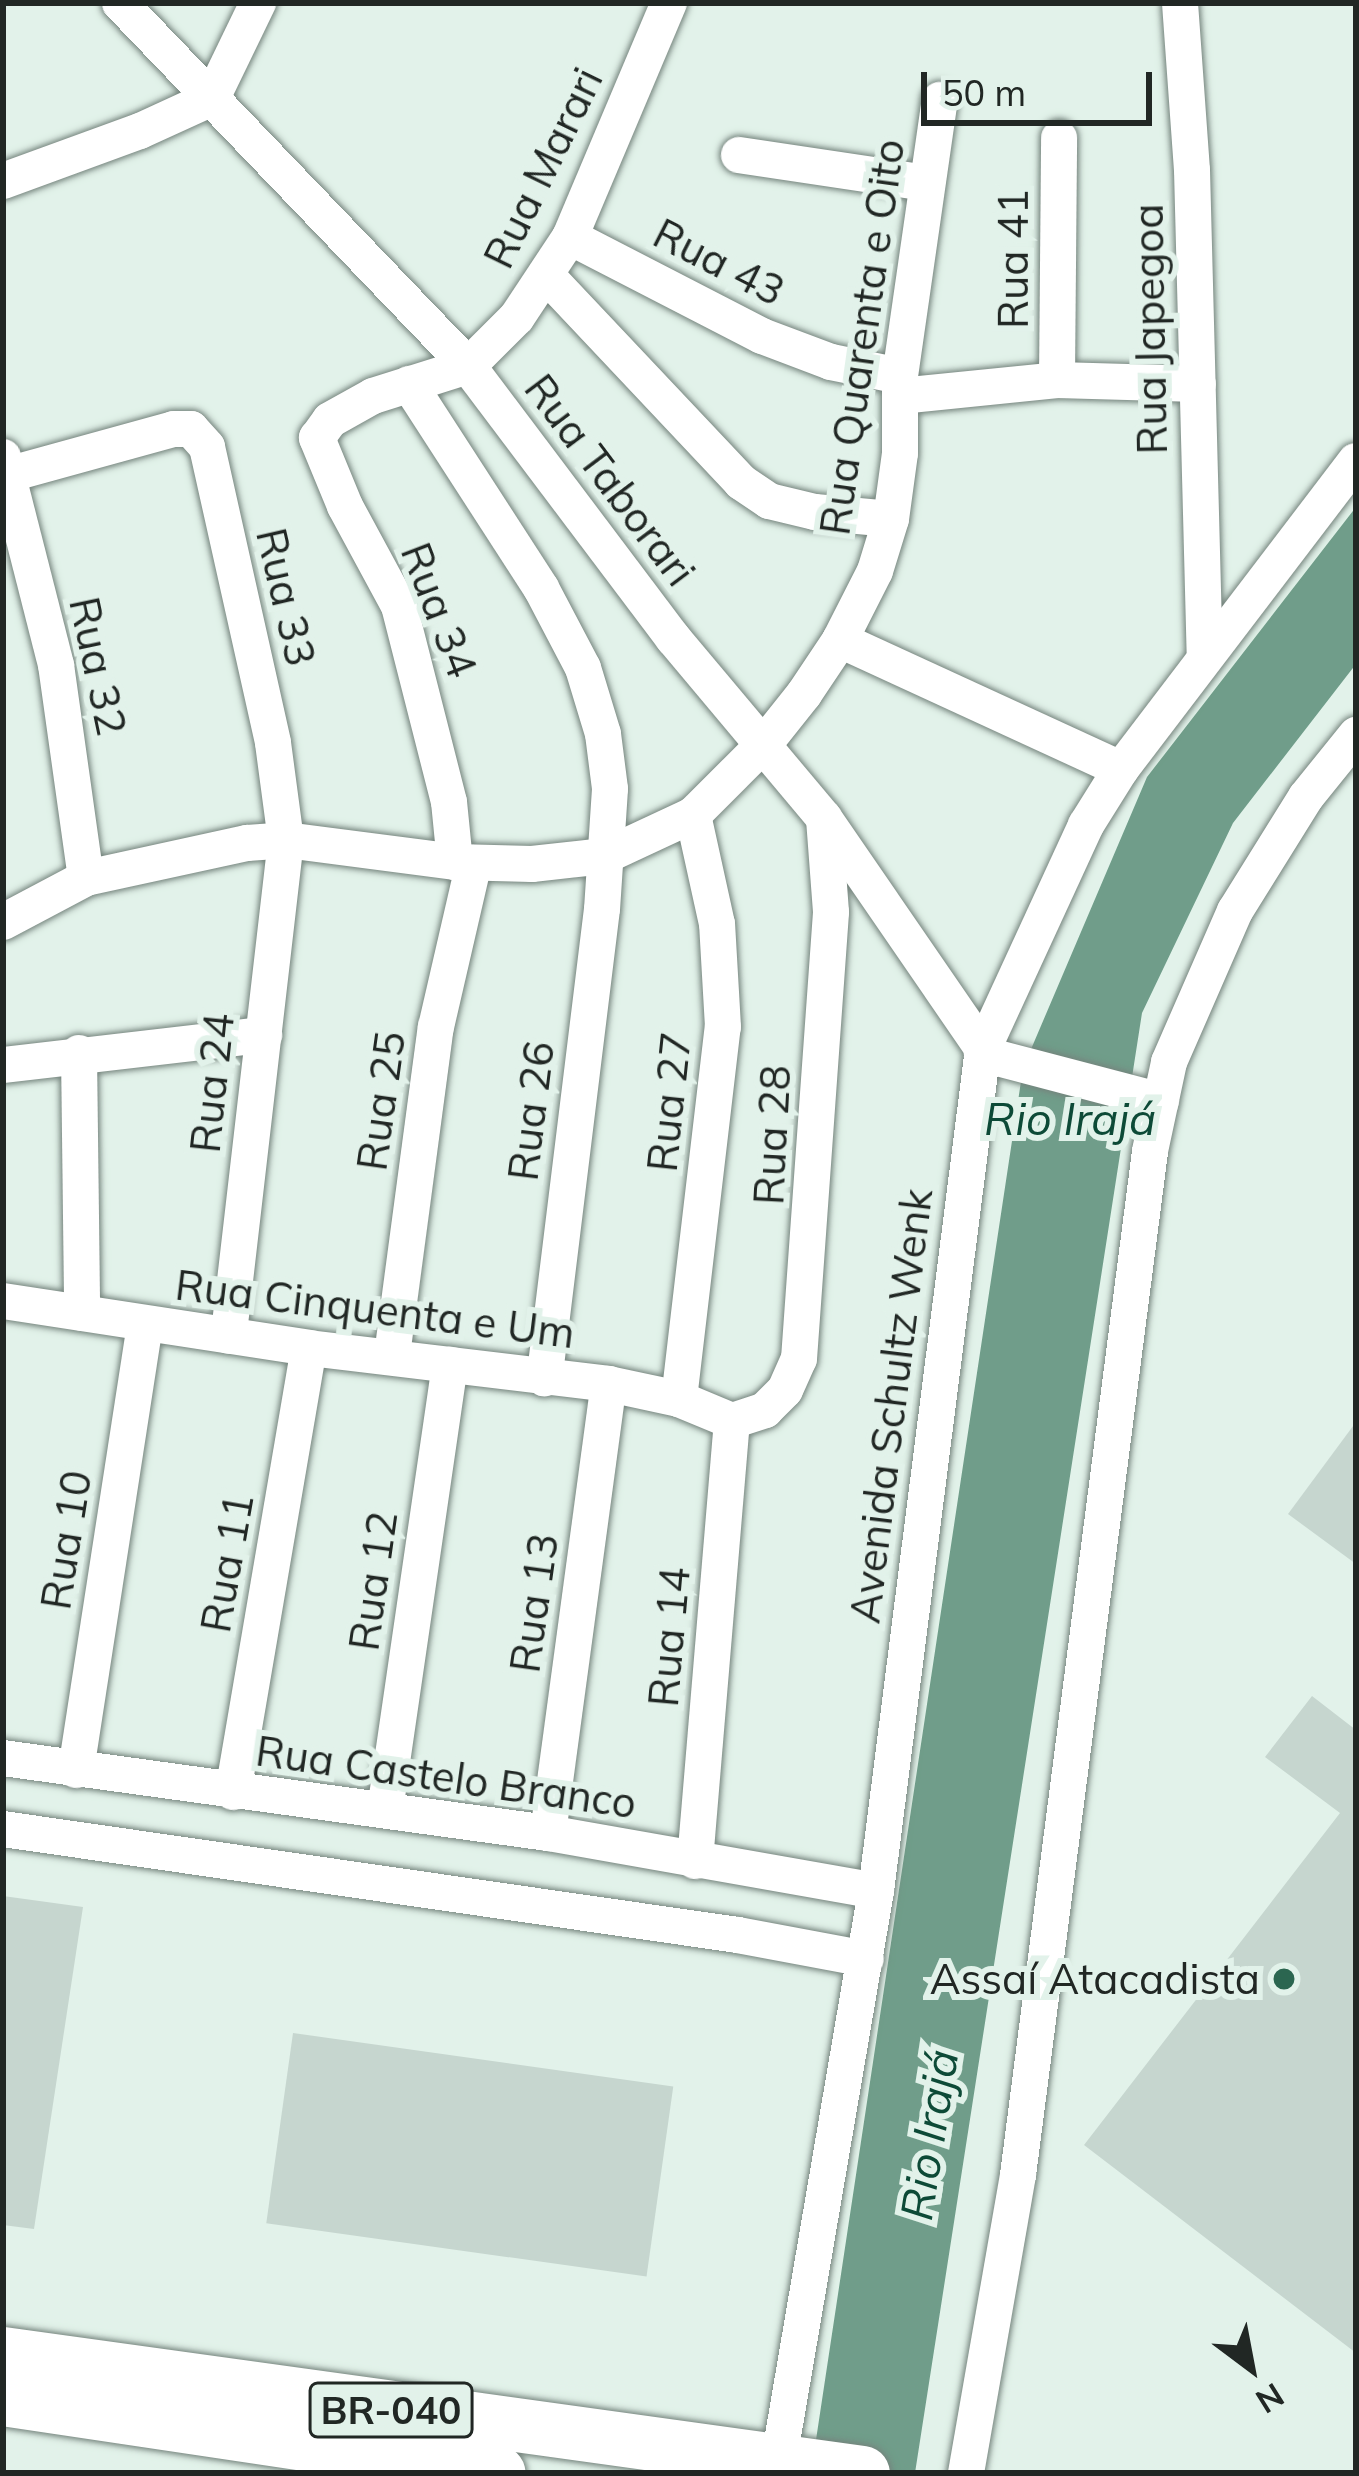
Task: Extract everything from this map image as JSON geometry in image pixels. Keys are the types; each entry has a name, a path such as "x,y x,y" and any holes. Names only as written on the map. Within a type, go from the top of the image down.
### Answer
{"highway":[{"name":"BR-040","path":"3,2354 818,2469"},
{"path":"3,2399 499,2473"}],"street":[{"name":"Rua Taborari","path":"120,3 468,366 673,638 824,818 982,1052"},
{"path":"3,181 156,125 212,98 258,3"},
{"name":"Rua Marari","path":"344,411 409,383 468,366 517,317 570,237 669,3"},
{"name":"Rua Japegoa","path":"1180,3 1192,170 1205,653"},
{"name":"Rua Quarenta e Oito","path":"3,922 86,878 247,842 286,840 465,863 532,864 604,856 693,814 765,743 840,640 875,571 891,519 900,453 900,386 940,100"},
{"name":"Rua 41","path":"1058,380 1059,138"},
{"path":"739,155 926,183"},
{"name":"Rua 43","path":"570,237 762,336 900,386 1058,380 1198,384"},
{"path":"547,276 755,491 770,501 815,512 891,519"},
{"name":"Rua 26","path":"409,383 541,588 583,668 603,734 610,789 604,856 544,1378"},
{"name":"Rua 34","path":"344,411 317,438 345,506 398,606 465,863"},
{"name":"Rua 33","path":"5,469 190,429 207,446 273,743 286,840"},
{"name":"Avenida Schultz Wenk","path":"818,2469 866,1959 982,1052 1086,825 1120,769 1356,461"},
{"name":"Rua 32","path":"5,469 56,665 86,878"},
{"path":"840,640 1120,769"},
{"path":"966,2473 1018,2175 1150,1151 1147,1097 1235,911 1306,797 1356,735"},
{"name":"Rua 27","path":"679,1399 723,1027 717,924 693,814"},
{"name":"Rua 28","path":"733,1420 765,1410 785,1390 799,1359 831,912 824,818"},
{"name":"Rua 24","path":"229,1336 286,840"},
{"name":"Rua 25","path":"392,1355 436,1027 465,863"},
{"path":"3,1065 263,1036"},
{"path":"982,1052 1147,1097"},
{"path":"80,1053 82,1313"},
{"name":"Rua Cinquenta e Um","path":"3,1301 309,1348 609,1384 679,1399 733,1420"},
{"name":"Rua 10","path":"76,1770 146,1325"},
{"name":"Rua 11","path":"233,1792 309,1348"},
{"name":"Rua 12","path":"386,1810 450,1364"},
{"name":"Rua 13","path":"548,1833 609,1384"},
{"name":"Rua 14","path":"695,1861 733,1420"},
{"name":"Rua Castelo Branco","path":"3,1757 548,1833 876,1891"},
{"path":"3,1828 714,1931 866,1959"}],"water":[{"name":"Rio Irajá","path":"1356,507 1356,664 1233,823 1142,1013 915,2473 811,2473 1023,1068 1147,777"}],"building":[{"path":"1356,1422 1356,1564 1288,1514"},
{"name":"Assaí Atacadista","path":"1312,1696 1356,1730 1356,2353 1084,2145 1340,1813 1265,1757"},
{"path":"3,1896 83,1907 34,2229 3,2225"},
{"path":"293,2033 673,2086 647,2277 266,2223"}],"place":[{"name":"Assaí Atacadista","path":"1284,1979"}]}
